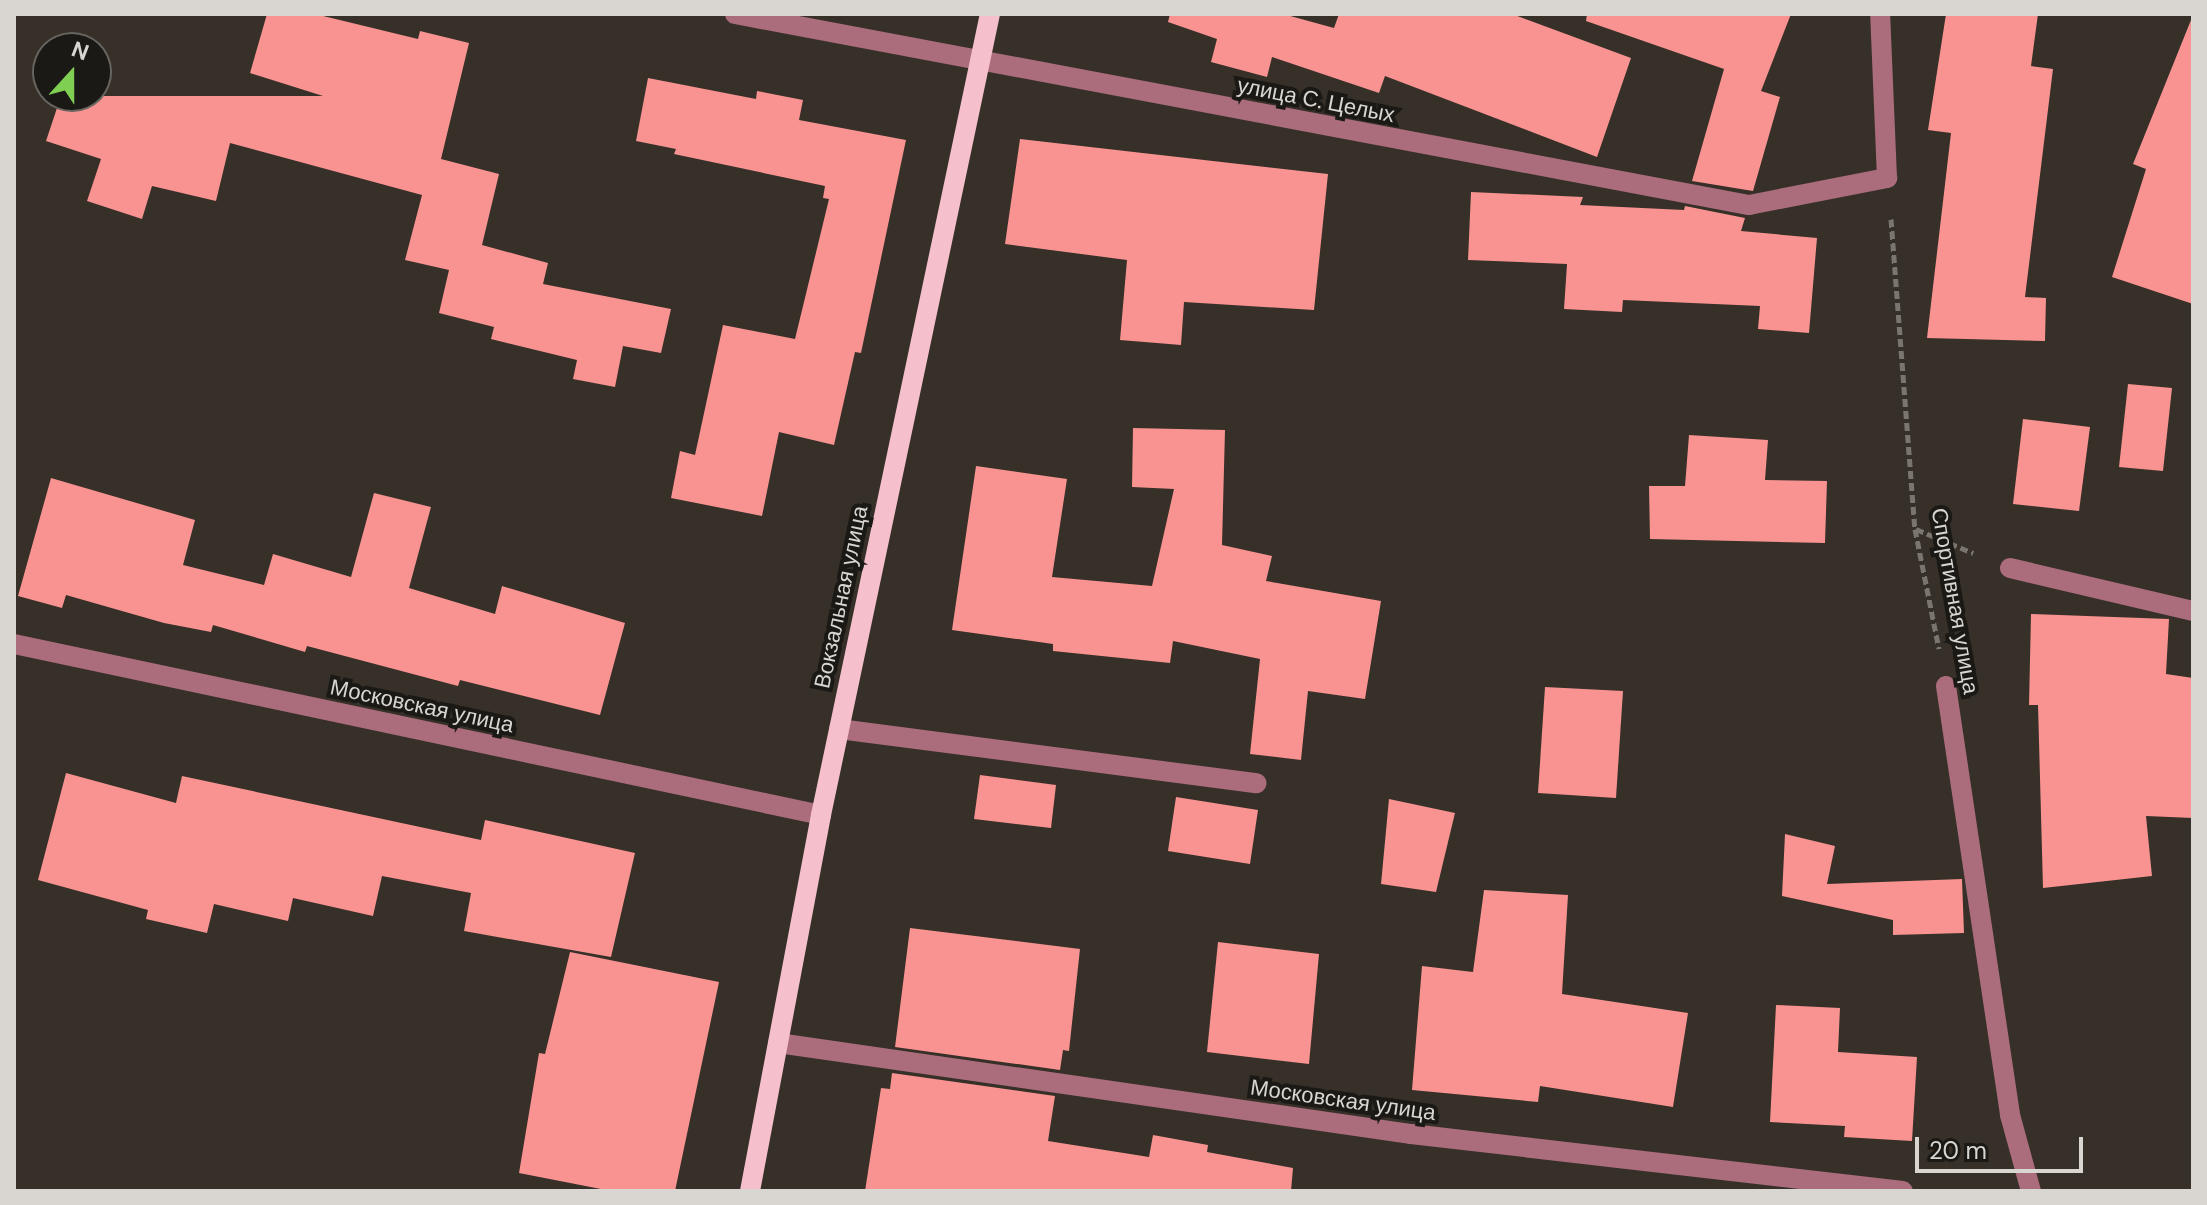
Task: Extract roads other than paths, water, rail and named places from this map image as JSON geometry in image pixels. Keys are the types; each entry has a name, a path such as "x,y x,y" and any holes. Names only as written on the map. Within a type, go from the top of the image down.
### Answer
{"main road":[{"name":"Вокзальная улица","path":"750,1191 821,815 976,61 990,14"}],"street":[{"name":"улица С. Целых","path":"735,14 1749,205 1887,178 1880,14"},
{"path":"2010,568 2193,611"},
{"name":"Московская улица","path":"14,644 821,815"},
{"name":"Спортивная улица","path":"1946,686 2010,1115 2031,1191"},
{"path":"839,729 1257,783"},
{"name":"Московская улица","path":"778,1043 1411,1134 1903,1191"}]}
